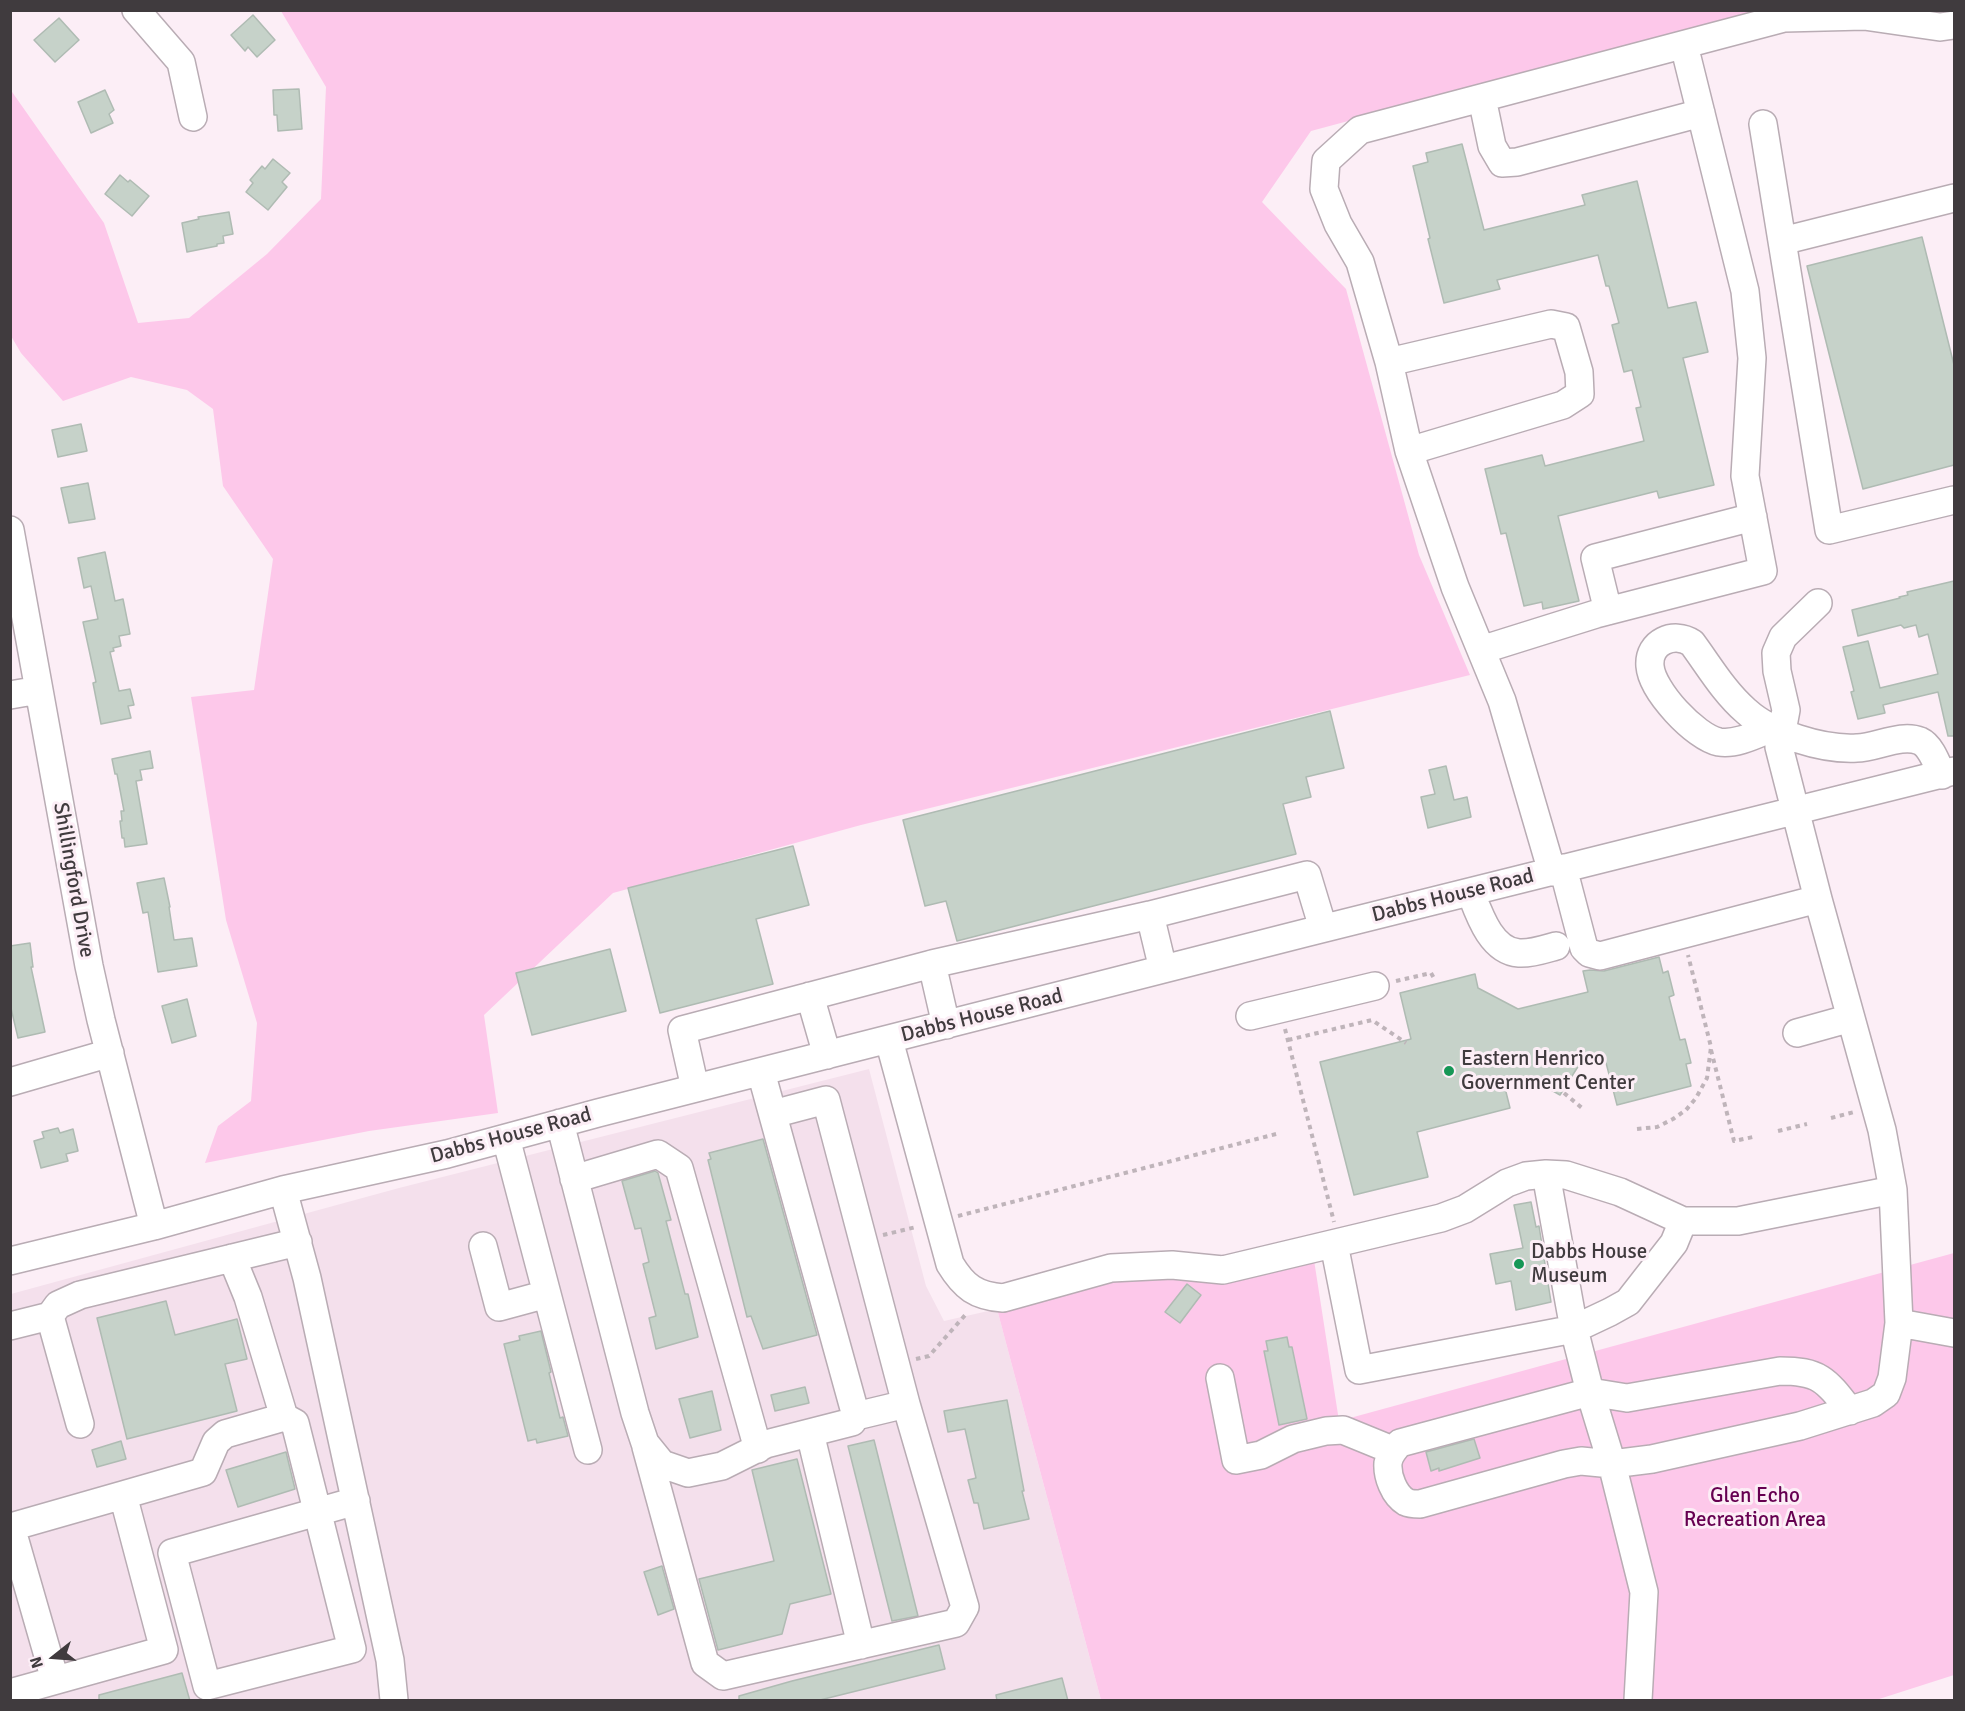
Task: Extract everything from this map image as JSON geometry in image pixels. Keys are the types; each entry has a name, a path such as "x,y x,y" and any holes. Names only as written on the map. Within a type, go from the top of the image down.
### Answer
{"street":[{"path":"135,10 181,62 193,117"},
{"path":"1818,899 1599,956 1589,953 1584,948 1502,701 1455,587 1409,451 1389,362 1360,262 1338,224 1324,189 1326,161 1360,130 1784,18 1864,16 1940,27 1954,25"},
{"path":"1481,650 1608,611 1763,570 1745,476 1752,358 1745,291 1684,45"},
{"path":"1482,98 1492,146 1502,163 1517,162 1701,113"},
{"path":"1763,124 1829,531 1954,500"},
{"path":"1782,241 1954,198"},
{"path":"1389,362 1551,324 1566,327 1579,372 1580,394 1563,405 1409,451"},
{"path":"1608,611 1595,558 1753,517"},
{"name":"Shillingford Drive","path":"10,530 89,966 154,1226"},
{"path":"1818,603 1783,637 1776,653 1777,671 1786,710 1777,730 1794,812 1882,1130 1893,1190 1899,1323 1892,1378 1886,1394 1873,1403 1850,1411 1800,1426 1652,1459 1612,1464 1581,1461 1564,1464 1420,1504 1408,1503 1398,1496 1390,1480 1388,1462 1392,1450 1400,1443 1590,1392 1627,1398 1780,1371 1796,1371 1813,1374 1823,1380 1850,1411"},
{"path":"1777,730 1729,742 1718,742 1703,735 1668,702 1656,683 1650,666 1654,650 1667,638 1686,639 1692,643 1724,687 1747,712 1777,730 1803,740 1832,747 1858,748 1899,740 1921,741 1948,773"},
{"path":"10,695 39,690"},
{"name":"Dabbs House Road","path":"10,1261 154,1226 283,1190 447,1154 695,1088 1323,928 1948,773"},
{"path":"695,1088 682,1030 932,964 1150,915 1307,875 1323,928"},
{"path":"1471,893 1484,927 1505,947 1517,953 1557,946"},
{"path":"1150,915 1163,969"},
{"path":"932,964 946,1025"},
{"path":"1250,1016 1375,986"},
{"path":"810,996 827,1055"},
{"path":"1797,1033 1851,1018"},
{"path":"889,1040 950,1264 961,1282 987,1297 1003,1298 1111,1268 1172,1265 1223,1270 1335,1237 1441,1218 1465,1209 1507,1183 1526,1176 1566,1175 1620,1192 1683,1221 1738,1221 1893,1190"},
{"path":"10,1082 110,1053"},
{"path":"761,1072 856,1416"},
{"path":"560,1123 635,1413 705,1663 723,1676 956,1623 964,1607 895,1364 826,1100 773,1114"},
{"path":"507,1138 588,1450"},
{"path":"574,1179 658,1155 679,1168 758,1449"},
{"path":"1546,1174 1574,1329 1612,1464 1644,1592 1638,1701"},
{"path":"283,1190 308,1278 390,1660 394,1701"},
{"path":"1335,1237 1359,1371 1574,1329 1628,1302 1674,1243 1683,1221"},
{"path":"10,1326 50,1316 58,1305 80,1295 298,1242"},
{"path":"483,1246 499,1307 547,1294"},
{"path":"232,1257 248,1297 284,1417"},
{"path":"50,1316 80,1424"},
{"path":"1899,1323 1954,1333"},
{"path":"1220,1378 1236,1460 1261,1455 1293,1439 1326,1431 1343,1430 1392,1450"},
{"path":"645,1443 662,1464 688,1473 722,1466 766,1444 852,1422 856,1416 906,1404"},
{"path":"55,1680 11,1527 202,1472 216,1442 225,1434 284,1417 295,1423 318,1513 352,1649 207,1686 172,1553 318,1513 356,1502"},
{"path":"810,1433 861,1645"},
{"path":"10,1693 164,1650 123,1495"}],"path":[{"path":"1688,954 1734,1142 1753,1137"},
{"path":"1375,986 1431,974 1435,980"},
{"path":"1288,1040 1372,1020 1406,1043"},
{"path":"1282,1021 1335,1237"},
{"path":"1637,1129 1657,1127 1686,1110 1707,1078 1711,1047"},
{"path":"1564,1093 1582,1108"},
{"path":"1831,1118 1857,1111"},
{"path":"1778,1131 1807,1124"},
{"path":"863,1241 1280,1133"},
{"path":"895,1364 929,1356 967,1313 975,1291"}],"shaded area":[{"path":"869,1069 926,1286 944,1321 997,1309 1101,1700 11,1700 11,1294 399,1188"}],"green space":[{"path":"281,11 1788,11 1460,91 1311,131 1262,202 1346,289 1419,555 1470,675 861,825 613,893 484,1015 498,1113 369,1131 205,1163 218,1126 251,1101 257,1023 226,920 191,697 254,690 273,559 223,486 213,409 187,390 131,377 63,401 21,353 11,336 10,89 104,223 138,323 189,318 267,254 321,199 326,87"},
{"name":"Glen Echo Recreation Area","path":"1954,1253 1954,1675 1876,1700 1101,1700 997,1309 1131,1277 1314,1260 1339,1421"}],"building":[{"path":"253,15 275,40 257,57 248,47 245,51 231,35"},
{"path":"59,18 79,40 55,62 34,40"},
{"path":"299,89 302,129 278,131 277,115 274,115 273,90"},
{"path":"105,90 114,110 109,114 113,123 91,133 78,102"},
{"path":"1462,144 1484,230 1585,205 1582,195 1637,181 1668,308 1696,302 1708,352 1683,358 1714,485 1659,498 1657,491 1558,516 1579,601 1543,609 1542,602 1524,606 1506,533 1501,534 1485,469 1542,455 1545,466 1644,441 1636,408 1641,407 1632,370 1624,372 1612,325 1619,323 1598,255 1497,280 1500,289 1444,303 1413,166 1428,162 1426,153"},
{"path":"273,159 290,173 282,182 287,187 268,210 246,192 253,183 250,180 262,166 265,169"},
{"path":"120,175 128,182 130,180 149,196 132,216 105,194"},
{"path":"229,212 233,234 223,236 224,243 187,252 182,223 199,219 198,217"},
{"path":"1922,237 1954,365 1954,465 1863,489 1807,266"},
{"path":"81,424 87,451 58,457 52,430"},
{"path":"88,483 95,519 69,523 61,488"},
{"path":"105,552 115,601 123,599 130,634 119,636 121,646 113,648 114,651 110,652 119,691 130,689 134,705 128,706 131,718 101,724 93,683 96,682 83,622 98,619 91,586 84,588 78,558"},
{"path":"1954,581 1954,736 1948,736 1938,692 1883,705 1885,713 1858,719 1843,647 1868,641 1880,688 1938,674 1928,634 1919,637 1916,625 1904,628 1901,625 1858,636 1852,610 1900,598 1908,595 1907,592"},
{"path":"1330,711 1344,768 1306,777 1311,797 1283,804 1296,854 957,941 946,901 925,906 903,820"},
{"path":"150,751 153,768 140,770 142,780 136,781 147,844 125,847 120,821 122,821 121,811 124,811 112,759"},
{"path":"1446,766 1454,800 1467,797 1471,817 1428,828 1421,797 1435,794 1429,770"},
{"path":"793,846 809,905 756,919 773,984 660,1013 628,888"},
{"path":"164,878 174,940 192,938 197,966 158,972 148,912 143,913 137,883"},
{"path":"30,943 33,967 31,967 45,1032 18,1038 10,1004 10,946"},
{"path":"610,949 626,1011 532,1035 516,973"},
{"name":"Eastern Henrico Government Center","path":"1659,957 1663,973 1668,971 1674,995 1669,997 1680,1040 1685,1039 1691,1063 1686,1064 1691,1086 1617,1105 1605,1059 1579,1065 1560,1095 1530,1078 1504,1084 1510,1108 1417,1132 1428,1177 1354,1195 1320,1062 1411,1039 1400,993 1475,974 1478,988 1518,1009 1588,992 1583,971 1604,971"},
{"path":"187,999 196,1036 172,1043 162,1006"},
{"path":"58,1128 60,1133 73,1129 78,1151 66,1154 68,1161 41,1168 34,1141 44,1138 42,1132"},
{"path":"763,1139 817,1335 763,1349 751,1316 747,1317 708,1160 711,1159 709,1153"},
{"path":"655,1171 658,1173 671,1220 666,1221 698,1337 656,1349 649,1318 656,1316 643,1264 649,1262 641,1228 635,1229 622,1181"},
{"name":"Dabbs House Museum","path":"1531,1202 1536,1227 1539,1226 1551,1302 1516,1310 1511,1281 1496,1284 1490,1254 1523,1248 1514,1205"},
{"path":"1187,1284 1201,1295 1180,1323 1165,1312"},
{"path":"166,1301 175,1335 237,1319 247,1359 225,1364 237,1411 127,1439 97,1318"},
{"path":"541,1331 560,1418 563,1417 568,1436 537,1443 536,1439 528,1441 504,1344 520,1340 519,1336"},
{"path":"1287,1337 1289,1347 1292,1347 1307,1419 1279,1425 1264,1351 1268,1351 1266,1341"},
{"path":"805,1387 809,1403 775,1411 771,1395"},
{"path":"712,1391 721,1430 690,1438 679,1399"},
{"path":"1007,1400 1029,1519 984,1529 978,1503 974,1503 968,1480 976,1478 965,1429 948,1432 944,1411"},
{"path":"1474,1439 1480,1458 1439,1471 1439,1468 1431,1471 1426,1452"},
{"path":"874,1440 918,1616 892,1621 848,1446"},
{"path":"121,1441 126,1459 97,1467 92,1450"},
{"path":"286,1452 295,1489 238,1507 226,1470"},
{"path":"797,1459 831,1594 790,1604 782,1634 718,1650 699,1579 774,1561 752,1470"},
{"path":"662,1566 674,1609 658,1615 644,1572"},
{"path":"939,1645 945,1669 816,1701 739,1701 739,1696 792,1681"},
{"path":"182,1673 190,1701 99,1701 99,1695"},
{"path":"1062,1678 1068,1701 997,1701 996,1695"}],"place":[{"name":"Eastern Henrico Government Center","path":"1449,1071"},
{"name":"Dabbs House Museum","path":"1519,1264"}]}
